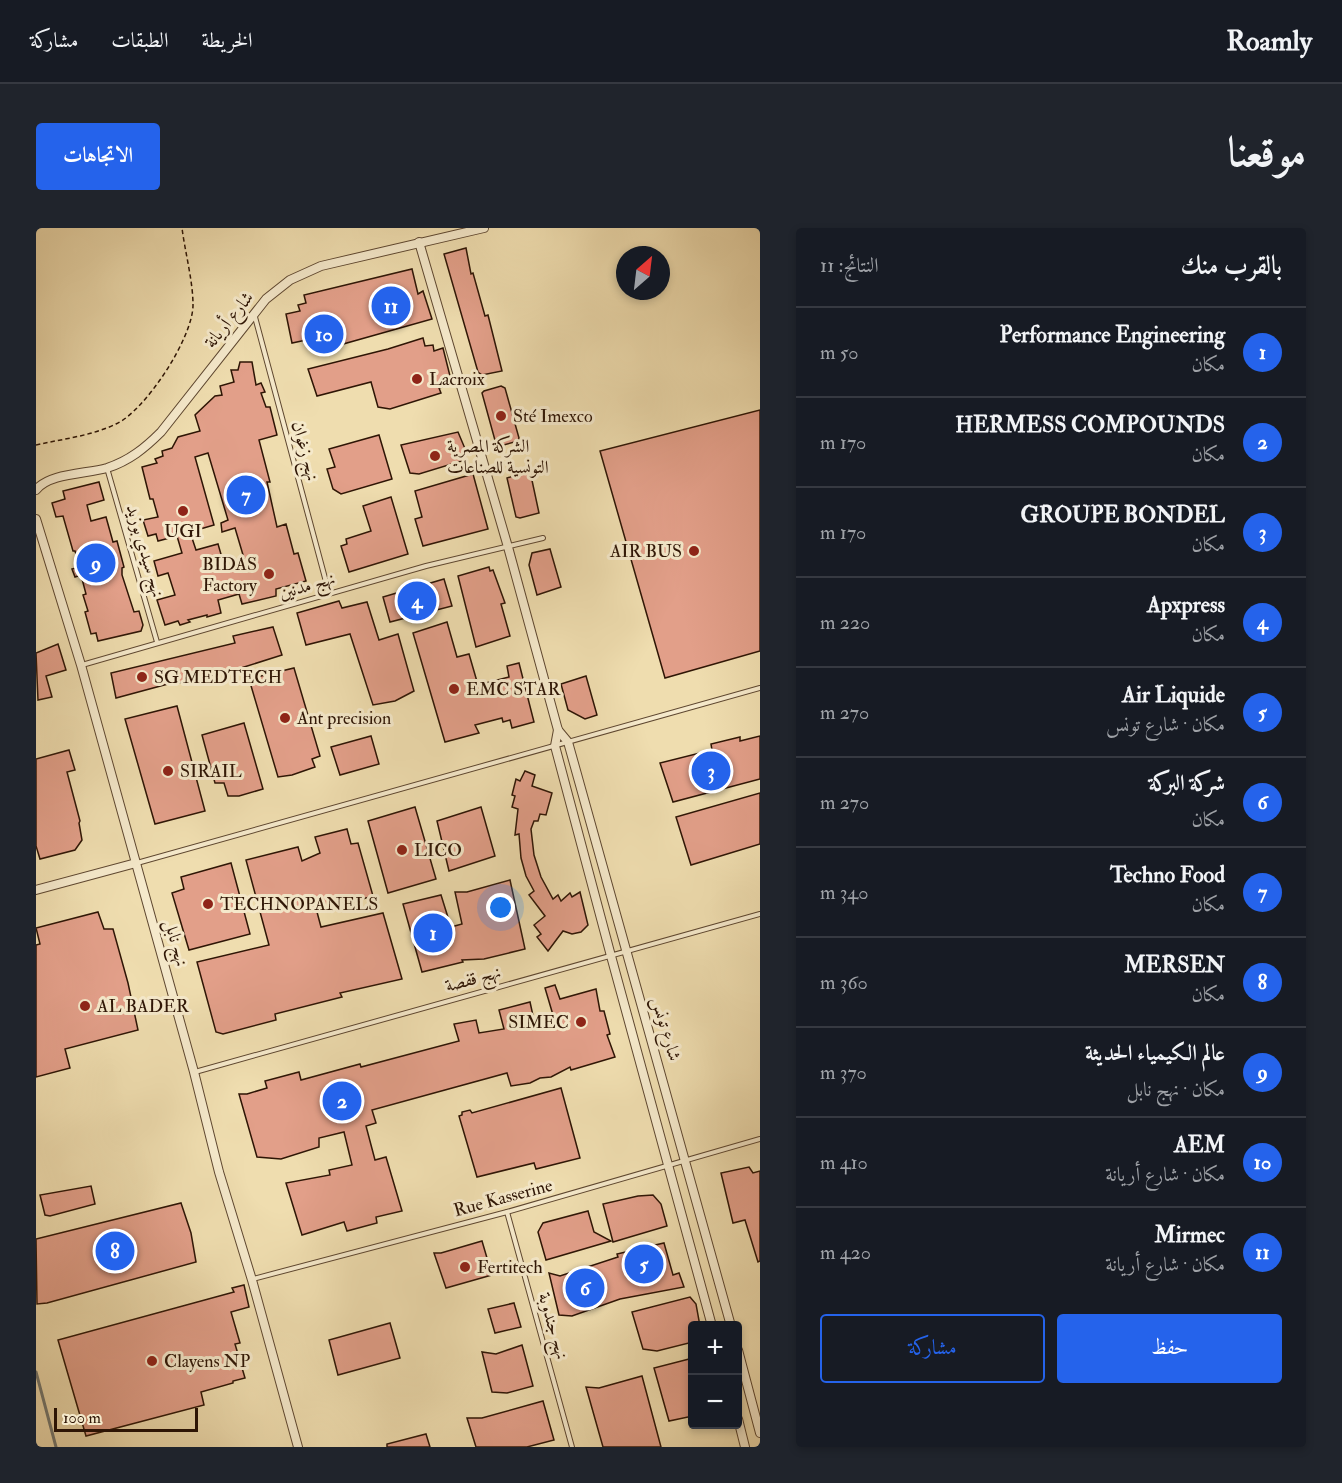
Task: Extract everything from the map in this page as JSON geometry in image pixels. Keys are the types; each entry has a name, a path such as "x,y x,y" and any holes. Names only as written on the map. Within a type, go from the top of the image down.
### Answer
{"street":[{"name":"شارع أريانة","path":"36,490 45,482 107,468 129,459 143,449 161,432 255,316 266,299 290,280 321,267 484,228"},
{"path":"419,242 508,547 558,730 568,742"},
{"name":"نهج نابل","path":"36,519 81,665 194,1072 219,1172 252,1280 298,1447"},
{"path":"555,746 558,730"},
{"name":"شارع تونس","path":"568,742 730,1321"},
{"name":"شارع تونس","path":"555,746 711,1321"},
{"path":"36,890 136,863"},
{"path":"742,1365 760,1433"},
{"path":"740,1429 745,1447"}],"lane":[{"name":"نهج زغوان","path":"255,316 329,593"},
{"name":"نهج سيدي بوزيد","path":"107,468 157,642"},
{"name":"نهج مدنين","path":"81,665 426,566 543,538"},
{"path":"136,863 760,688"},
{"name":"نهج قفصة","path":"194,1072 760,914"},
{"name":"Rue Kasserine","path":"252,1280 507,1212 760,1139"},
{"name":"نهج جندوبة","path":"507,1212 572,1447"}],"path":[{"path":"36,445 82,435 117,424 142,404 172,361 191,320 193,304 182,228"}],"building":[{"path":"466,248 471,274 473,273 485,316 488,315 502,371 482,375 478,372 444,254"},
{"path":"412,269 418,294 423,291 432,319 329,348 327,341 308,346 306,340 292,343 286,314 300,311 298,305 306,303 304,295"},
{"path":"423,338 425,346 433,345 434,351 443,348 452,384 439,388 441,393 390,409 378,407 371,382 317,396 308,369"},
{"path":"240,362 252,362 256,385 261,383 265,392 261,393 266,407 270,407 277,435 259,440 270,482 267,482 277,527 286,524 294,554 298,553 306,581 276,589 276,596 242,604 239,594 218,600 221,613 188,620 190,622 180,625 178,621 165,625 157,600 175,595 168,573 158,576 154,561 182,553 177,536 158,541 156,534 148,536 143,520 158,517 153,499 150,499 142,467 157,463 155,459 163,456 162,451 172,448 178,437 200,431 195,415 215,396 222,395 220,386 234,382 231,370 238,370","holes":["208,453 228,520 221,523 222,532 235,528 246,565 225,568 218,544 196,550 190,532 214,525 195,457"]},
{"name":"Sté Imexco","path":"501,386 505,388 519,438 518,441 500,446 496,444 482,393"},
{"name":"AIR BUS","path":"760,410 760,651 665,678 600,451"},
{"name":"الشركة المصرية التونسية للصناعات","path":"458,432 466,451 465,460 419,474 410,473 401,445"},
{"path":"379,435 392,479 341,494 333,489 327,469 335,467 329,449"},
{"path":"530,471 539,513 516,517 507,478"},
{"path":"473,474 488,529 423,546 415,519 422,517 415,491"},
{"path":"99,482 104,500 87,505 91,521 106,517 113,542 117,541 124,567 122,575 134,612 139,611 143,625 141,631 98,641 96,633 91,634 85,612 88,611 83,595 86,594 81,575 75,577 72,569 80,567 75,551 73,551 63,516 56,517 52,503 65,499 63,491"},
{"path":"391,497 408,554 349,572 341,546 347,544 346,539 371,531 363,506"},
{"path":"550,549 561,587 537,595 529,565 532,553"},
{"path":"489,567 490,571 493,570 505,603 501,604 510,636 476,647 458,576"},
{"path":"444,579 452,606 390,622 383,597"},
{"path":"339,601 342,608 367,602 379,640 398,634 414,691 395,701 373,705 350,634 306,645 297,613"},
{"name":"EMC STAR","path":"447,622 457,657 469,654 478,685 509,677 507,666 519,663 534,722 512,728 510,720 503,722 502,718 475,725 479,733 445,742 413,633"},
{"path":"273,627 282,655 241,668 179,683 179,681 116,698 111,673 235,643 233,636"},
{"path":"58,644 66,670 46,676 52,697 38,700 36,653"},
{"name":"Ant precision","path":"294,668 320,756 312,759 315,767 278,777 249,679"},
{"path":"586,676 597,715 585,719 568,710 561,684"},
{"name":"SIRAIL","path":"177,706 205,811 155,824 125,719"},
{"path":"244,723 263,789 239,796 228,796 224,783 215,783 202,735"},
{"path":"371,736 379,764 340,775 331,747"},
{"path":"760,736 760,779 673,802 660,763 712,750 711,744 740,737 740,741"},
{"path":"69,750 75,770 67,772 80,821 82,840 75,850 40,859 36,846 36,759"},
{"path":"525,771 535,775 532,786 552,793 546,815 540,814 538,821 534,821 531,829 534,855 541,877 553,899 558,895 561,901 570,893 572,897 580,892 588,925 581,932 572,934 563,931 548,951 537,937 541,934 534,925 545,916 529,895 534,891 526,876 521,858 519,834 515,835 518,809 512,807 515,796 512,795 516,779 520,781"},
{"path":"760,793 760,844 691,865 676,817"},
{"name":"LICO","path":"415,807 436,879 388,893 368,821"},
{"path":"481,807 495,856 449,871 437,821"},
{"path":"347,829 351,844 358,843 373,896 317,912 321,927 383,913 402,979 340,993 342,997 275,1014 276,1020 223,1034 216,1032 197,962 269,945 246,860 298,847 302,861 320,853 315,837"},
{"name":"TECHNOPANELS","path":"231,863 250,934 189,950 172,893 184,889 181,877"},
{"path":"510,880 525,949 484,959 462,960 463,962 422,972 403,904 441,895 451,927 462,924 455,892 467,892"},
{"name":"AL BADER","path":"98,912 104,929 113,929 138,1030 65,1049 70,1068 36,1077 36,945 40,944 36,928"},
{"path":"555,985 560,999 596,989 600,1011 604,1011 610,1034 607,1035 615,1057 571,1070 570,1067 551,1077 511,1086 507,1073 372,1110 376,1123 366,1126 375,1160 386,1157 402,1211 376,1217 377,1223 347,1231 344,1222 302,1235 286,1183 330,1175 329,1170 352,1165 344,1132 319,1138 319,1147 281,1159 257,1157 239,1094 267,1088 265,1081 299,1072 301,1080 459,1041 454,1024 476,1020 479,1033 504,1029 499,1010 530,1002 534,1020 553,1015 545,988"},
{"path":"561,1088 580,1158 536,1169 534,1163 477,1177 459,1116 462,1112 470,1110 472,1113"},
{"path":"749,1167 753,1173 760,1171 760,1261 758,1262 745,1220 733,1223 721,1173"},
{"path":"91,1186 95,1204 50,1216 45,1215 40,1195"},
{"path":"653,1195 661,1204 667,1226 613,1242 603,1204"},
{"path":"181,1203 191,1233 196,1262 37,1304 36,1239"},
{"path":"588,1211 594,1232 611,1241 546,1260 538,1232 543,1223"},
{"name":"Fertitech","path":"482,1241 492,1275 446,1288 434,1253"},
{"path":"664,1243 673,1275 679,1273 684,1287 620,1299 572,1316 559,1315 549,1273 560,1276 618,1257 617,1254"},
{"name":"Clayens NP","path":"244,1285 249,1307 231,1312 240,1343 235,1344 245,1378 201,1392 204,1405 86,1436 58,1340 234,1292 232,1288"},
{"path":"690,1297 696,1304 699,1321 688,1321 688,1343 657,1351 643,1349 632,1312"},
{"path":"514,1303 521,1327 495,1333 488,1309"},
{"path":"390,1323 400,1358 338,1375 329,1340"},
{"path":"522,1345 533,1386 507,1393 492,1392 482,1352 496,1354"},
{"path":"688,1359 688,1417 669,1421 654,1368"},
{"path":"642,1376 661,1447 603,1447 586,1387 599,1388"},
{"path":"543,1401 554,1440 527,1447 476,1447 467,1418 482,1418"},
{"path":"426,1434 430,1447 387,1447 387,1444"}],"waterway":[{"path":"36,1372 56,1447"}],"place":[{"name":"Mirmec","path":"391,306"},
{"name":"AEM","path":"324,334"},
{"name":"Lacroix","path":"417,379"},
{"name":"Sté Imexco","path":"501,416"},
{"name":"الشركة المصرية التونسية للصناعات","path":"435,456"},
{"name":"Techno Food","path":"246,495"},
{"name":"UGI","path":"183,511"},
{"name":"AIR BUS","path":"694,551"},
{"name":"عالم الكيمياء الحديثة","path":"96,563"},
{"name":"BIDAS Factory","path":"269,574"},
{"name":"Apxpress","path":"417,601"},
{"name":"SG MEDTECH","path":"142,677"},
{"name":"EMC STAR","path":"454,689"},
{"name":"Ant precision","path":"285,718"},
{"name":"SIRAIL","path":"168,771"},
{"name":"GROUPE BONDEL","path":"711,771"},
{"name":"LICO","path":"402,850"},
{"name":"TECHNOPANELS","path":"208,904"},
{"name":"Performance Engineering","path":"433,933"},
{"name":"AL BADER","path":"85,1006"},
{"name":"SIMEC","path":"581,1022"},
{"name":"HERMESS COMPOUNDS","path":"342,1101"},
{"name":"MERSEN","path":"115,1251"},
{"name":"Air Liquide","path":"644,1264"},
{"name":"Fertitech","path":"465,1267"},
{"name":"شركة البركة","path":"585,1288"},
{"name":"Clayens NP","path":"152,1361"}]}
